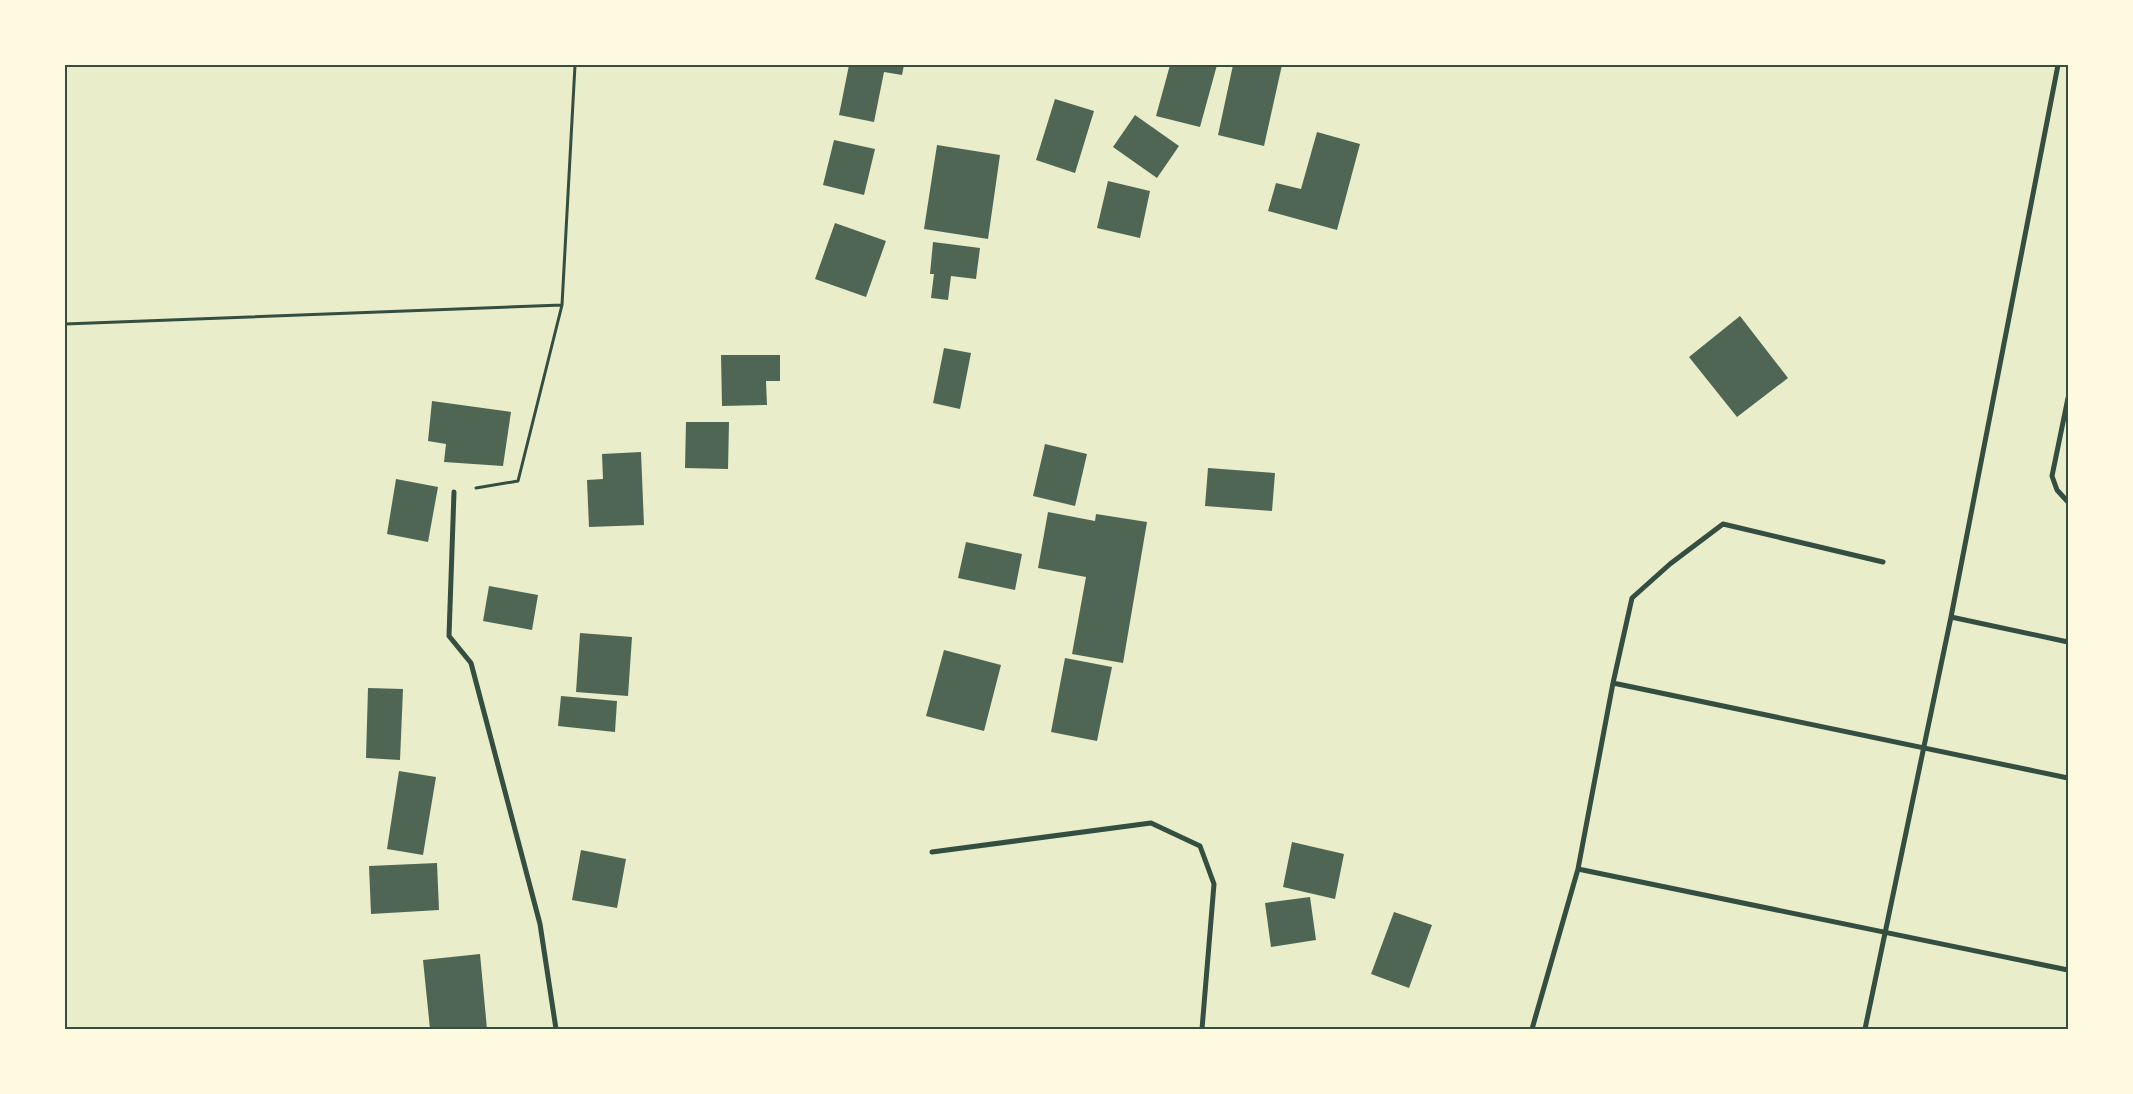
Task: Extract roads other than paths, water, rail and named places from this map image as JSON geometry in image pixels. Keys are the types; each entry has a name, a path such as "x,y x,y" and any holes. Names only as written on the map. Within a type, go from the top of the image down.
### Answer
{"street":[{"path":"1865,1029 1951,616 2058,65"},
{"path":"2068,398 2052,476 2057,490 2068,502"},
{"path":"454,492 448,636 471,663 540,924 556,1029"},
{"path":"1532,1029 1578,869 1613,683 1632,598 1670,564 1723,524 1882,562"},
{"path":"1951,616 2068,642"},
{"path":"1613,683 2068,778"},
{"path":"932,852 1151,823 1200,846 1214,884 1202,1029"},
{"path":"1578,869 2068,970"}]}
